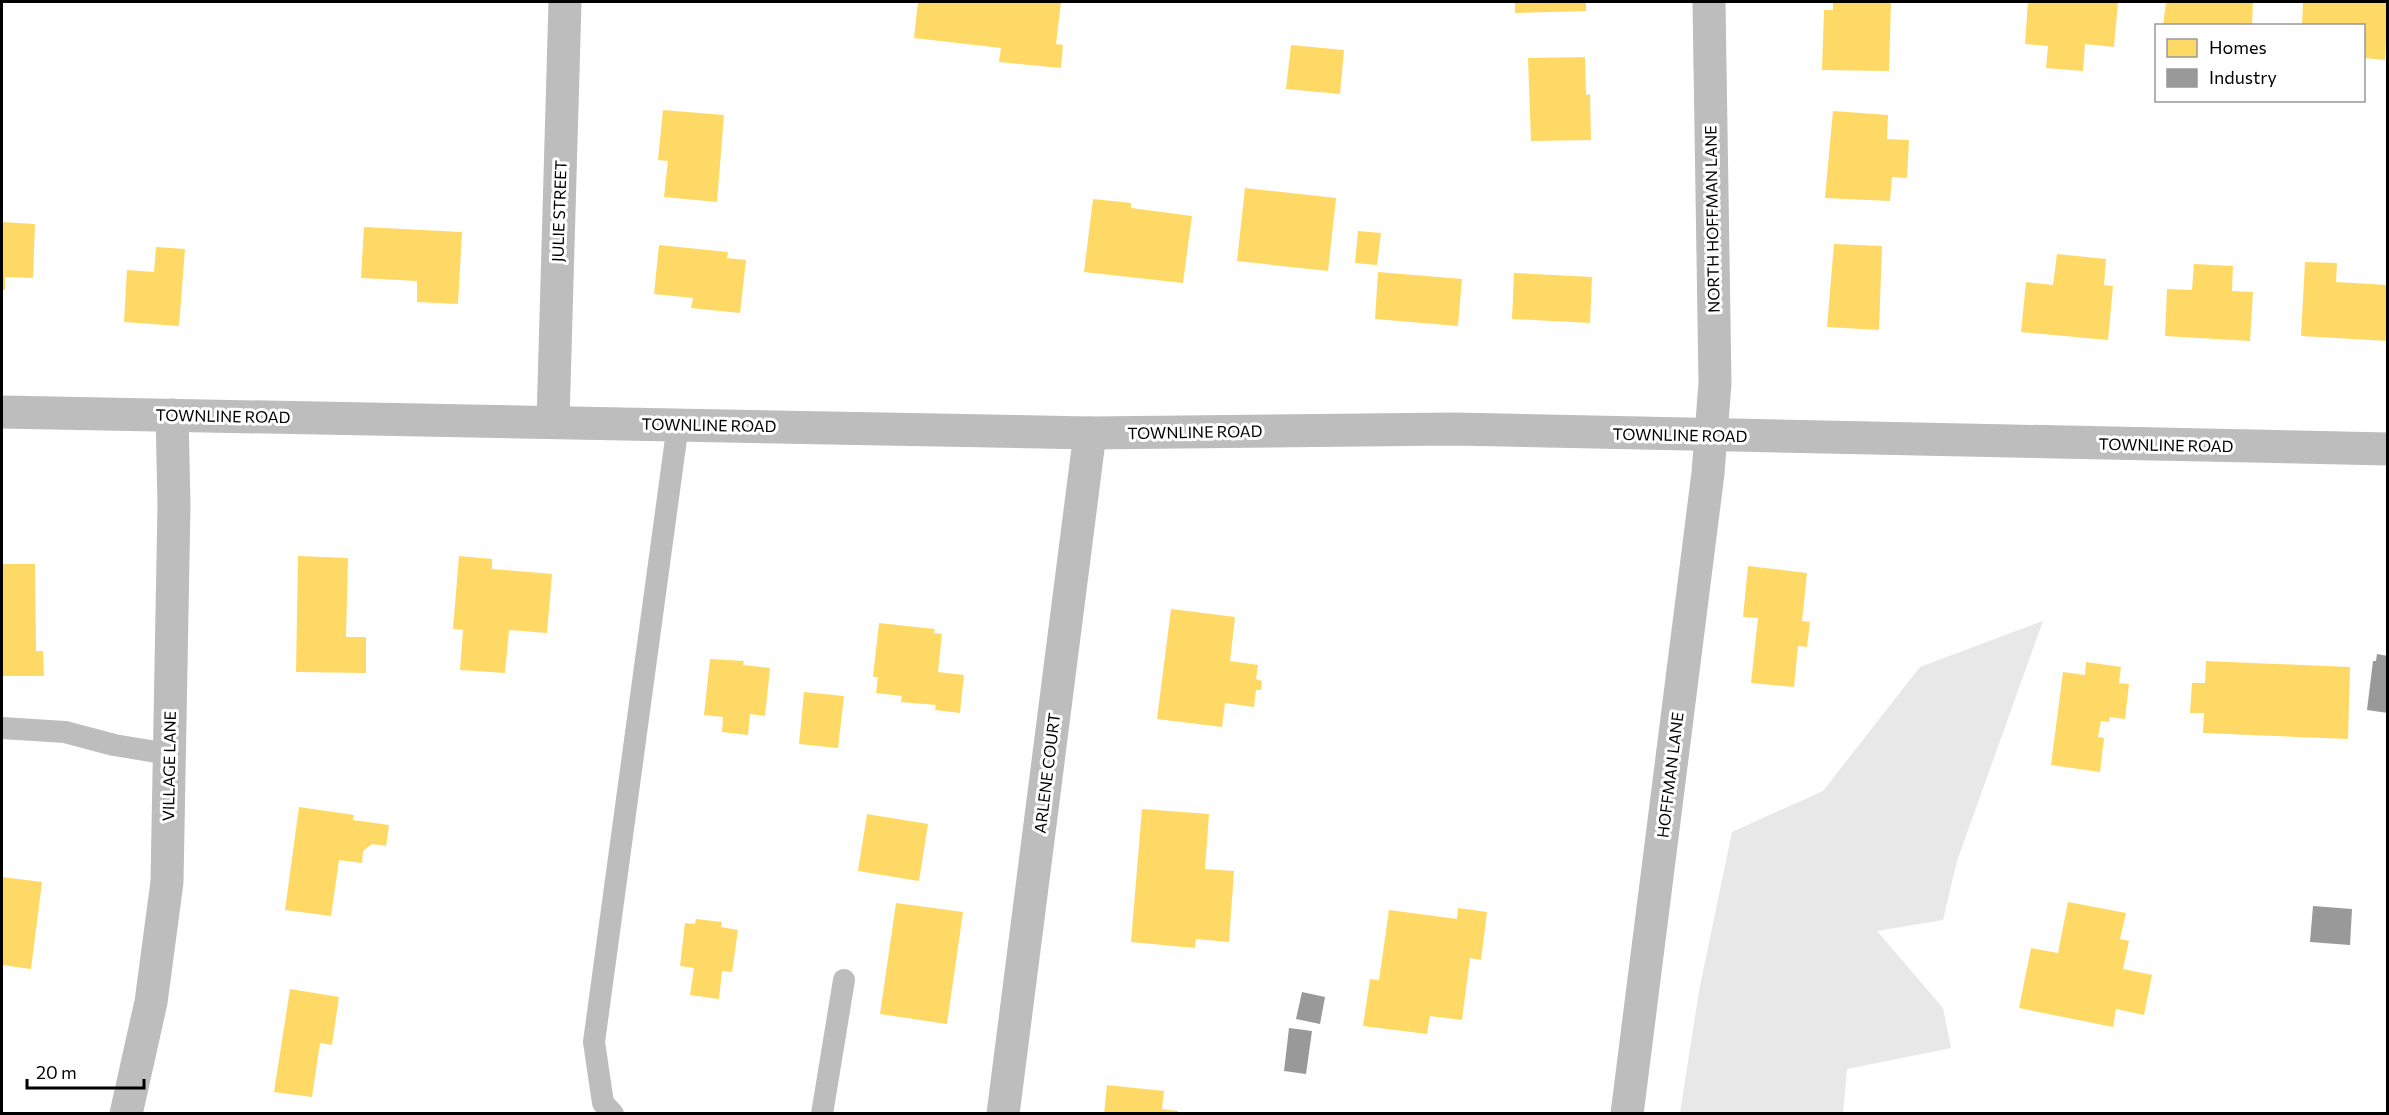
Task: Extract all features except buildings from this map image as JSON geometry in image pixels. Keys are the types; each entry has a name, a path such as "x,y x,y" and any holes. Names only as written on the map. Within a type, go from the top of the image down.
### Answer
{"street":[{"name":"JULIE STREET","path":"553,421 565,2"},
{"name":"NORTH HOFFMAN LANE","path":"1708,2 1715,382 1710,436"},
{"name":"TOWNLINE ROAD","path":"2,412 1090,433 1454,429 2388,449"},
{"name":"VILLAGE LANE","path":"126,1113 151,1002 167,882 174,505 172,415"},
{"name":"ARLENE COURT","path":"1003,1113 1090,433"},
{"name":"HOFFMAN LANE","path":"1627,1113 1710,436"}],"lane":[{"path":"613,1113 603,1103 594,1042 678,424"},
{"path":"2,728 65,732 114,745 169,754"},
{"path":"822,1113 844,980"}],"shaded area":[{"path":"2043,621 1957,861 1943,920 1877,931 1943,1008 1951,1048 1847,1069 1843,1113 1680,1113 1699,991 1732,832 1823,791 1920,667"}]}
